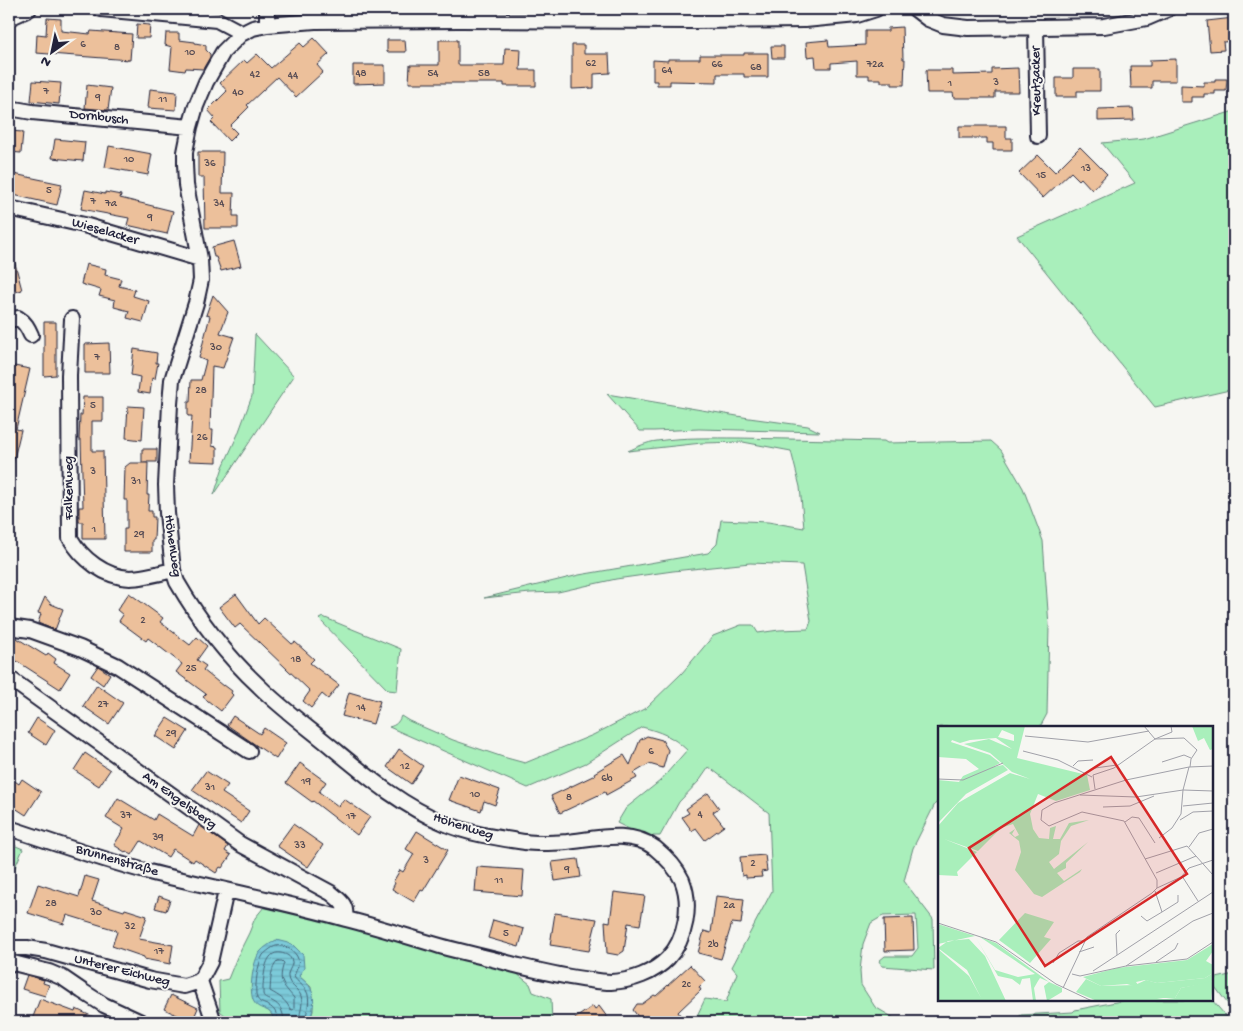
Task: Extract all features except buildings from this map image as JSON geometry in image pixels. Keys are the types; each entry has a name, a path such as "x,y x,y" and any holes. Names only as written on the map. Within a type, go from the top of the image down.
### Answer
{"street":[{"path":"9,18 29,9"},
{"path":"101,9 217,20 241,34"},
{"path":"267,9 267,25"},
{"name":"Höhenweg","path":"226,891 345,918 444,947 539,971 607,982 625,980 658,967 677,946 686,921 683,882 673,865 649,844 637,839 619,837 531,843 498,838 447,825 405,803 368,777 251,679 224,649 177,582 167,513 166,484 170,404 172,380 201,280 200,259 186,185 185,152 196,106 206,82 231,44 241,34 253,28 315,21 805,20 857,15 876,9"},
{"name":"Kreutzacker","path":"915,9 928,19 943,25 968,28 1104,26 1147,18 1168,9"},
{"name":"Kreutzacker","path":"1036,27 1038,136"},
{"name":"Dornbusch","path":"9,108 32,112 190,127"},
{"name":"Wieselacker","path":"9,208 84,224 200,259"},
{"path":"9,320 18,318 23,320 31,334"},
{"name":"Falkenweg","path":"72,319 68,375 70,538 85,558 113,575 132,578 174,570"},
{"path":"9,627 30,630 72,645 118,666 249,751"},
{"name":"Am Engelsberg","path":"9,678 240,844 332,893 345,907 345,918"},
{"name":"Brunnenstraße","path":"9,828 145,871 226,891"},
{"path":"214,1022 200,981 210,962 226,891"},
{"name":"Unterer Eichweg","path":"9,948 46,951 150,980 184,986 200,981"},
{"name":"Unterer Eichweg","path":"9,962 49,972 63,978 104,1004 141,1022"}],"green space":[{"path":"1234,111 1234,389 1155,407 1017,236 1135,183 1102,143 1144,139"},
{"path":"255,334 294,376 214,495 223,467 252,396"},
{"path":"607,394 808,426 820,432 699,429 640,431"},
{"path":"698,438 884,441 887,443 991,441 1001,450 1023,488 1043,541 1049,626 1047,714 1041,726 938,726 938,801 913,848 904,881 933,919 934,970 882,966 879,961 885,956 912,956 918,948 916,915 883,916 871,923 863,944 860,971 861,985 875,1007 899,1021 905,1022 694,1022 705,999 726,1002 737,973 732,967 772,891 769,813 709,767 700,780 679,802 660,836 643,836 617,823 626,808 660,781 687,750 671,738 642,727 586,763 528,788 389,727 397,723 401,716 453,740 525,763 593,735 646,708 682,673 713,636 741,625 753,625 758,633 808,629 811,621 802,565 750,563 616,579 558,592 484,598 579,575 708,553 717,544 721,520 768,522 804,528 800,487 791,451 743,442 702,443 628,451 650,442"},
{"path":"323,617 401,649 397,691 388,690 319,619"},
{"path":"9,843 23,849 9,881"},
{"path":"264,907 342,925 516,973 530,984 533,992 551,999 552,1022 309,1022 313,1011 311,987 299,976 303,968 267,1010 272,1014 274,1022 233,1022 220,1011 219,981 228,979 255,918"},
{"path":"1234,974 1234,1012 1213,984 1213,979"},
{"path":"1121,1001 1213,1001 1231,1022 1008,1022 1014,1021 1021,1015 1073,1012 1075,1010"}],"water":[{"path":"276,940 292,944 303,955 304,968 299,976 310,987 314,1001 309,1022 274,1022 271,1013 254,1002 251,984 257,956"}]}
